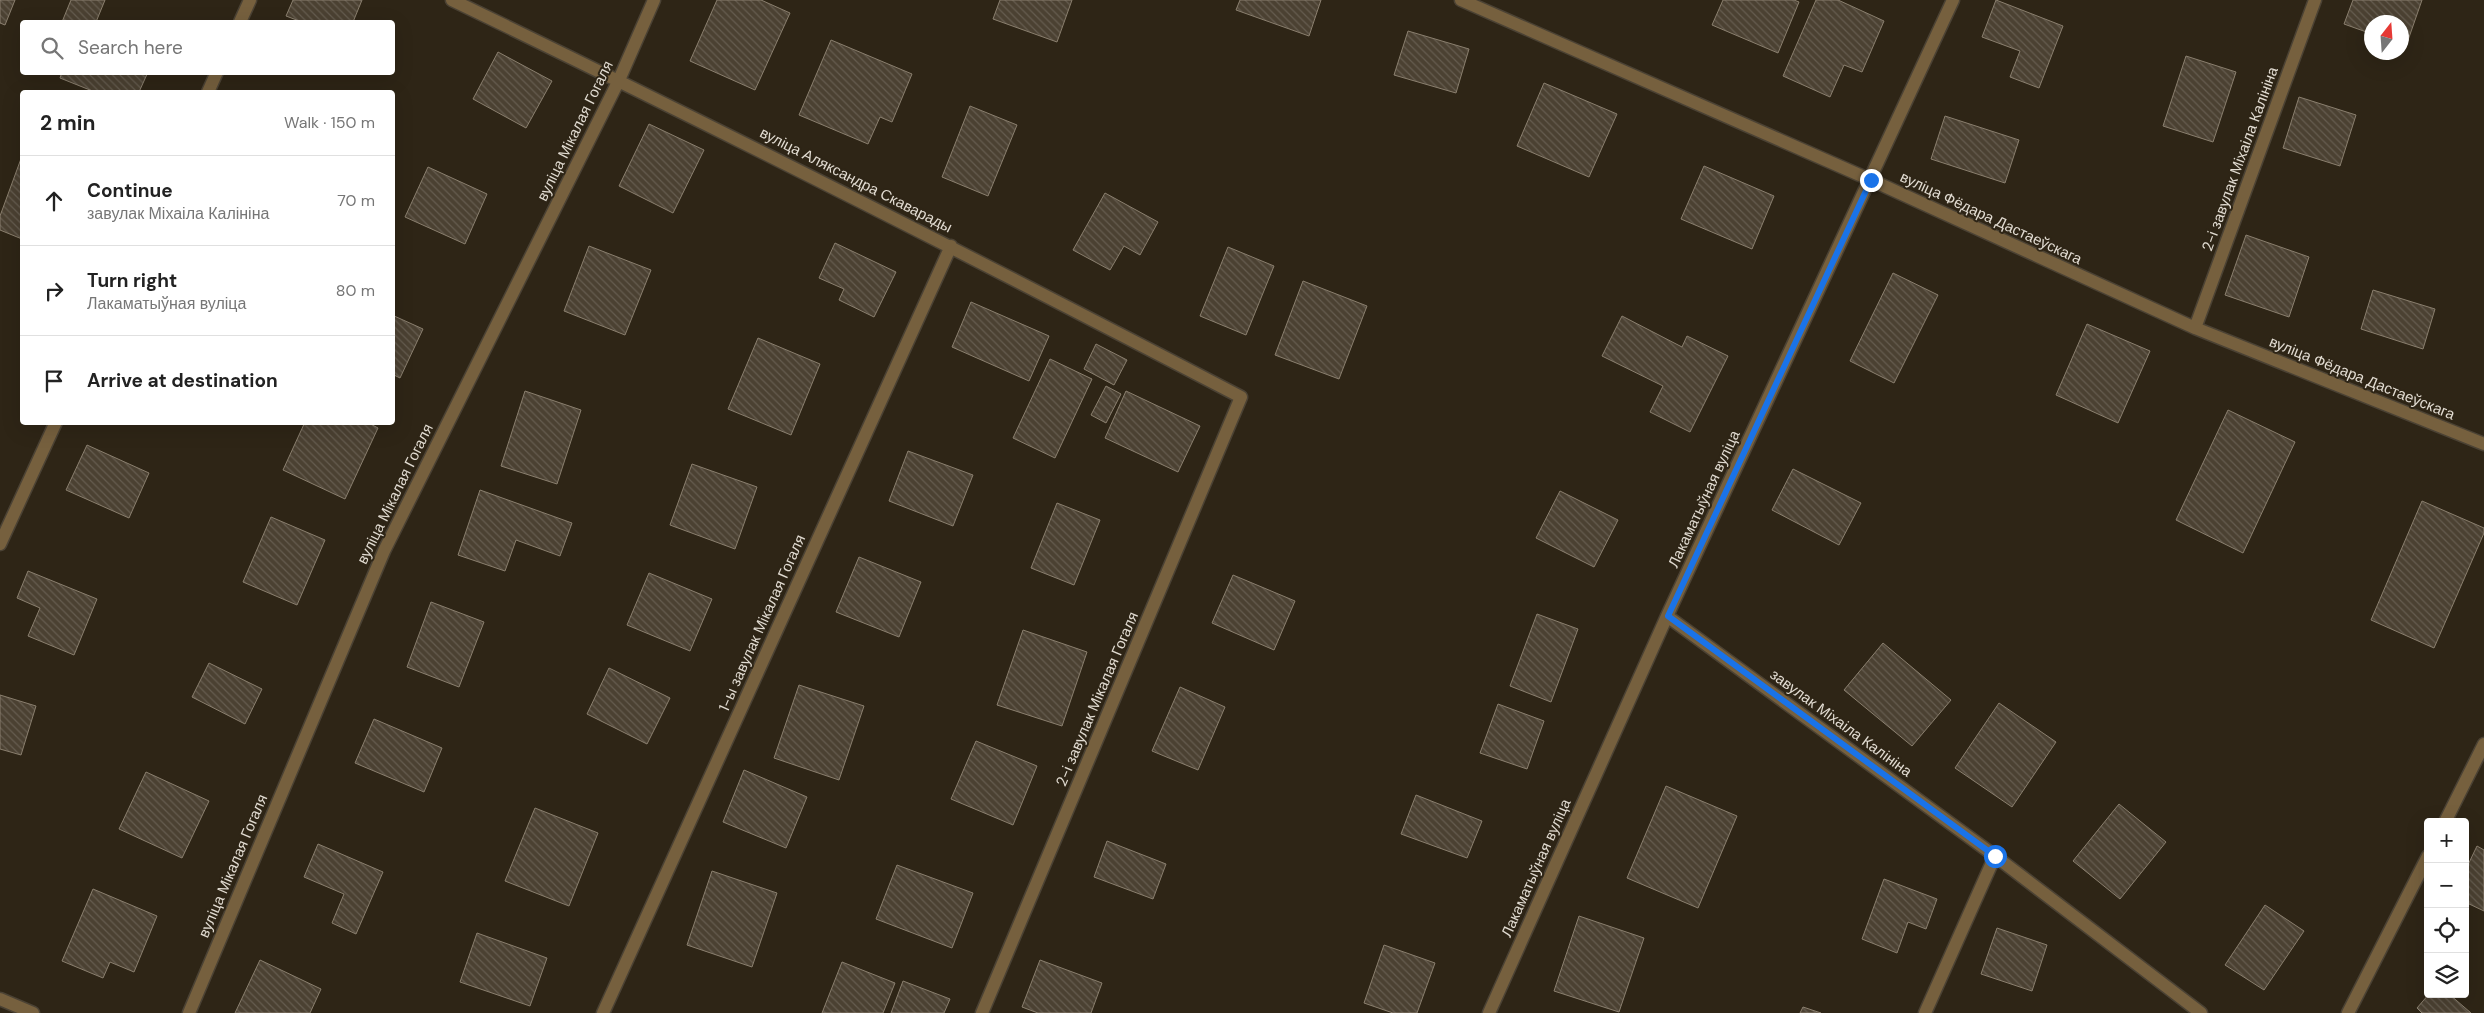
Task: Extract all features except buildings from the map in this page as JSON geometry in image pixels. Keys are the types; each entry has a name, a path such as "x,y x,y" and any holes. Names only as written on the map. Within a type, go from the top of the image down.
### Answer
{"street":[{"path":"241,20 250,0"},
{"name":"вуліца Аляксандра Скаварады","path":"452,0 619,80 951,246 1241,397"},
{"name":"вуліца Мікалая Гогаля","path":"189,1013 384,551 619,80 654,0"},
{"name":"вуліца Фёдара Дастаеўскага","path":"1461,0 1871,180 2195,328 2484,444"},
{"name":"Лакаматыўная вуліца","path":"1489,1013 1668,616 1953,0"},
{"name":"2-і завулак Міхаіла Калініна","path":"2195,328 2315,0"},
{"path":"209,90 216,75"},
{"name":"1-ы завулак Мікалая Гогаля","path":"603,1013 951,246"},
{"name":"2-і завулак Мікалая Гогаля","path":"982,1013 1241,397"},
{"path":"0,544 55,425"},
{"name":"завулак Міхаіла Калініна","path":"1668,616 1995,856 2201,1013"},
{"path":"2447,818 2484,744"},
{"path":"1925,1013 1995,856"},
{"path":"2348,1013 2424,863"},
{"path":"0,1000 32,1013"}],"route":[{"path":"1871,180 1802,324 1668,616 1995,856"}]}
